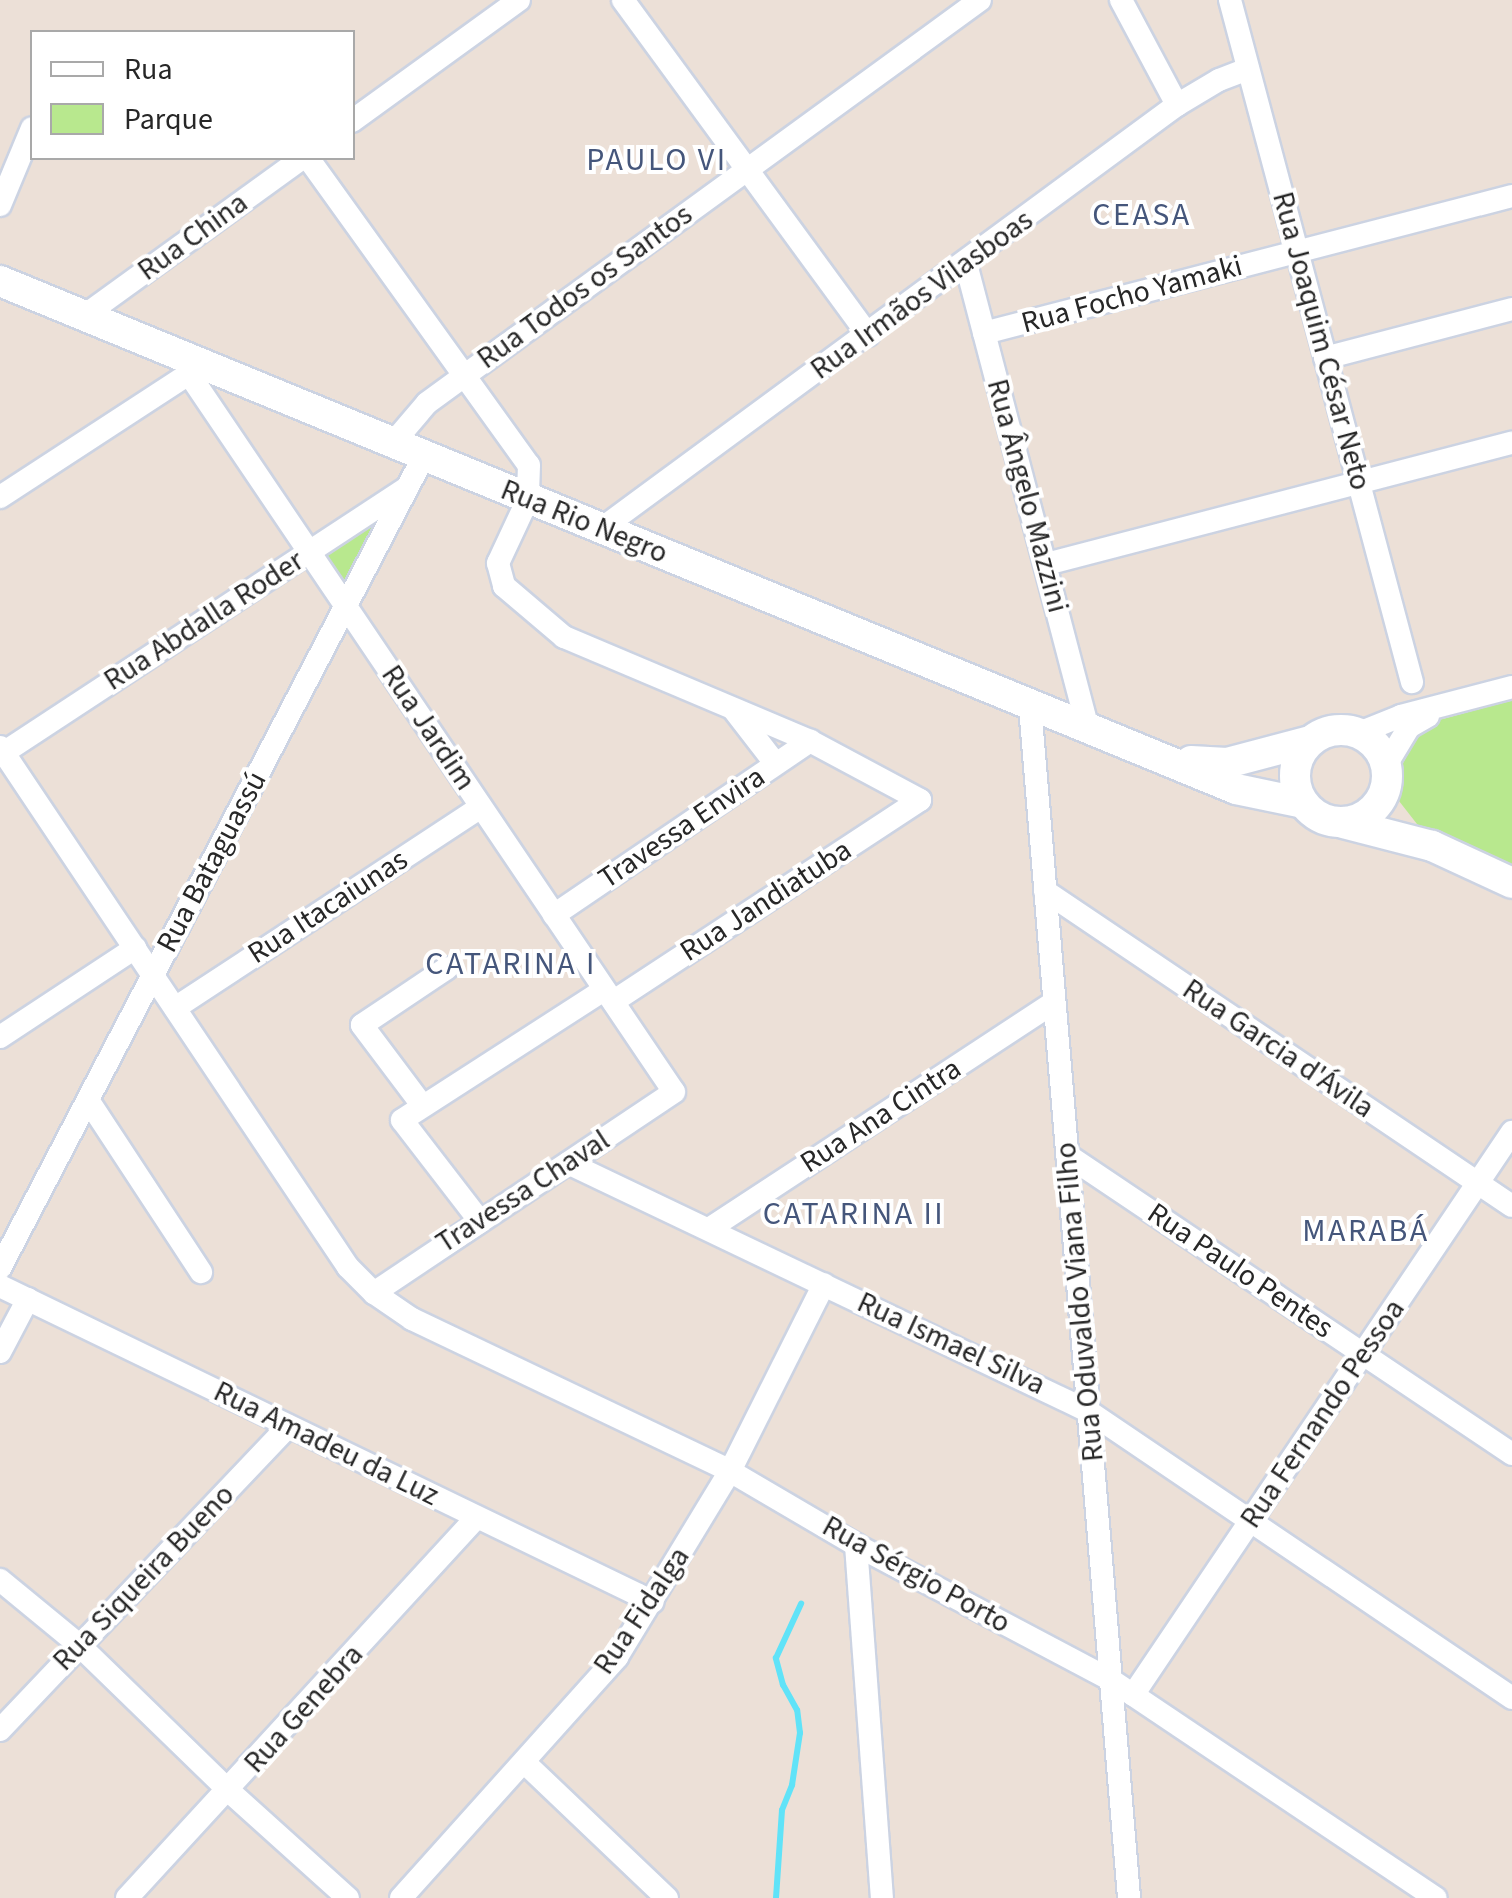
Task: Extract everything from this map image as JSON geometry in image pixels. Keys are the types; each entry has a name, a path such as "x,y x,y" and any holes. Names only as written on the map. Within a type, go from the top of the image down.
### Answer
{"main road":[{"name":"Rua Rio Negro","path":"0,281 192,368 394,443 1236,789 1303,803"},
{"path":"1432,846 1391,806 1387,775 1376,746 1359,733 1334,730 1310,740 1297,759 1294,782 1303,803 1320,818 1432,846 1512,884"},
{"name":"Rua Rio Negro","path":"1169,759 1227,763 1310,740"},
{"path":"1343,822 1372,812 1387,775"}],"street":[{"path":"355,118 518,0"},
{"path":"623,0 868,335"},
{"name":"Rua Todos os Santos","path":"394,443 427,403 980,0"},
{"path":"1121,0 1176,105"},
{"name":"Rua Joaquim César Neto","path":"1230,0 1412,682"},
{"name":"Rua Irmãos Vilasboas","path":"601,529 966,264 1176,105 1248,69"},
{"path":"0,205 30,133"},
{"name":"Rua China","path":"84,316 302,160"},
{"path":"306,160 467,374 529,464 528,499 498,564 504,586 564,637 810,741"},
{"name":"Rua Focho Yamaki","path":"984,333 1512,196"},
{"name":"Rua Ângelo Mazzini","path":"966,264 1088,728"},
{"path":"1325,358 1511,312"},
{"path":"0,497 192,368"},
{"name":"Rua Jardim","path":"192,368 309,552 674,1092"},
{"path":"1046,564 1512,443"},
{"name":"Rua Bataguassú","path":"0,1268 424,456"},
{"name":"Rua Abdalla Roder","path":"1,752 408,488"},
{"path":"1359,733 1512,687"},
{"path":"1387,775 1409,727 1456,701"},
{"name":"Rua Oduvaldo Viana Filho","path":"1030,706 1129,1898"},
{"path":"732,707 776,764"},
{"name":"Travessa Envira","path":"554,915 810,741"},
{"name":"Rua Jandiatuba","path":"479,1220 402,1120 422,1104 608,996 920,800 810,741"},
{"name":"Rua Sérgio Porto","path":"1,752 348,1267 374,1293 412,1319 730,1471 856,1545 1111,1680 1435,1898"},
{"name":"Rua Itacaiunas","path":"175,1008 481,807"},
{"name":"Rua Garcia d'Ávila","path":"1045,891 1512,1206"},
{"path":"0,1037 135,948"},
{"path":"422,1104 362,1025 447,968"},
{"name":"Rua Ana Cintra","path":"708,1229 1054,1002"},
{"name":"Travessa Chaval","path":"374,1293 674,1092"},
{"path":"88,1100 201,1272"},
{"name":"Rua Fernando Pessoa","path":"1133,1695 1512,1132"},
{"name":"Rua Paulo Pentes","path":"1068,1155 1512,1454"},
{"name":"Rua Ismael Silva","path":"568,1163 1088,1411 1512,1698"},
{"name":"Rua Fidalga","path":"402,1898 618,1657 730,1471 824,1284"},
{"name":"Rua Amadeu da Luz","path":"0,1286 653,1602"},
{"path":"0,1352 28,1299"},
{"name":"Rua Siqueira Bueno","path":"0,1730 288,1426"},
{"name":"Rua Genebra","path":"127,1898 230,1791 478,1517"},
{"path":"856,1545 882,1898"},
{"path":"0,1580 79,1644 230,1791 348,1898"},
{"path":"524,1763 667,1898"}],"green space":[{"path":"396,501 347,594 319,551"},
{"path":"1512,700 1512,873 1424,833 1399,801 1397,775 1418,733 1439,720"}],"waterway":[{"path":"776,1898 782,1810 792,1785 800,1733 797,1710 783,1685 776,1658 801,1604"}],"district":[{"name":"PAULO VI","path":"657,160"},
{"name":"CEASA","path":"1142,215"},
{"name":"CATARINA I","path":"511,964"},
{"name":"CATARINA II","path":"854,1214"},
{"name":"MARABÁ","path":"1366,1231"}]}
